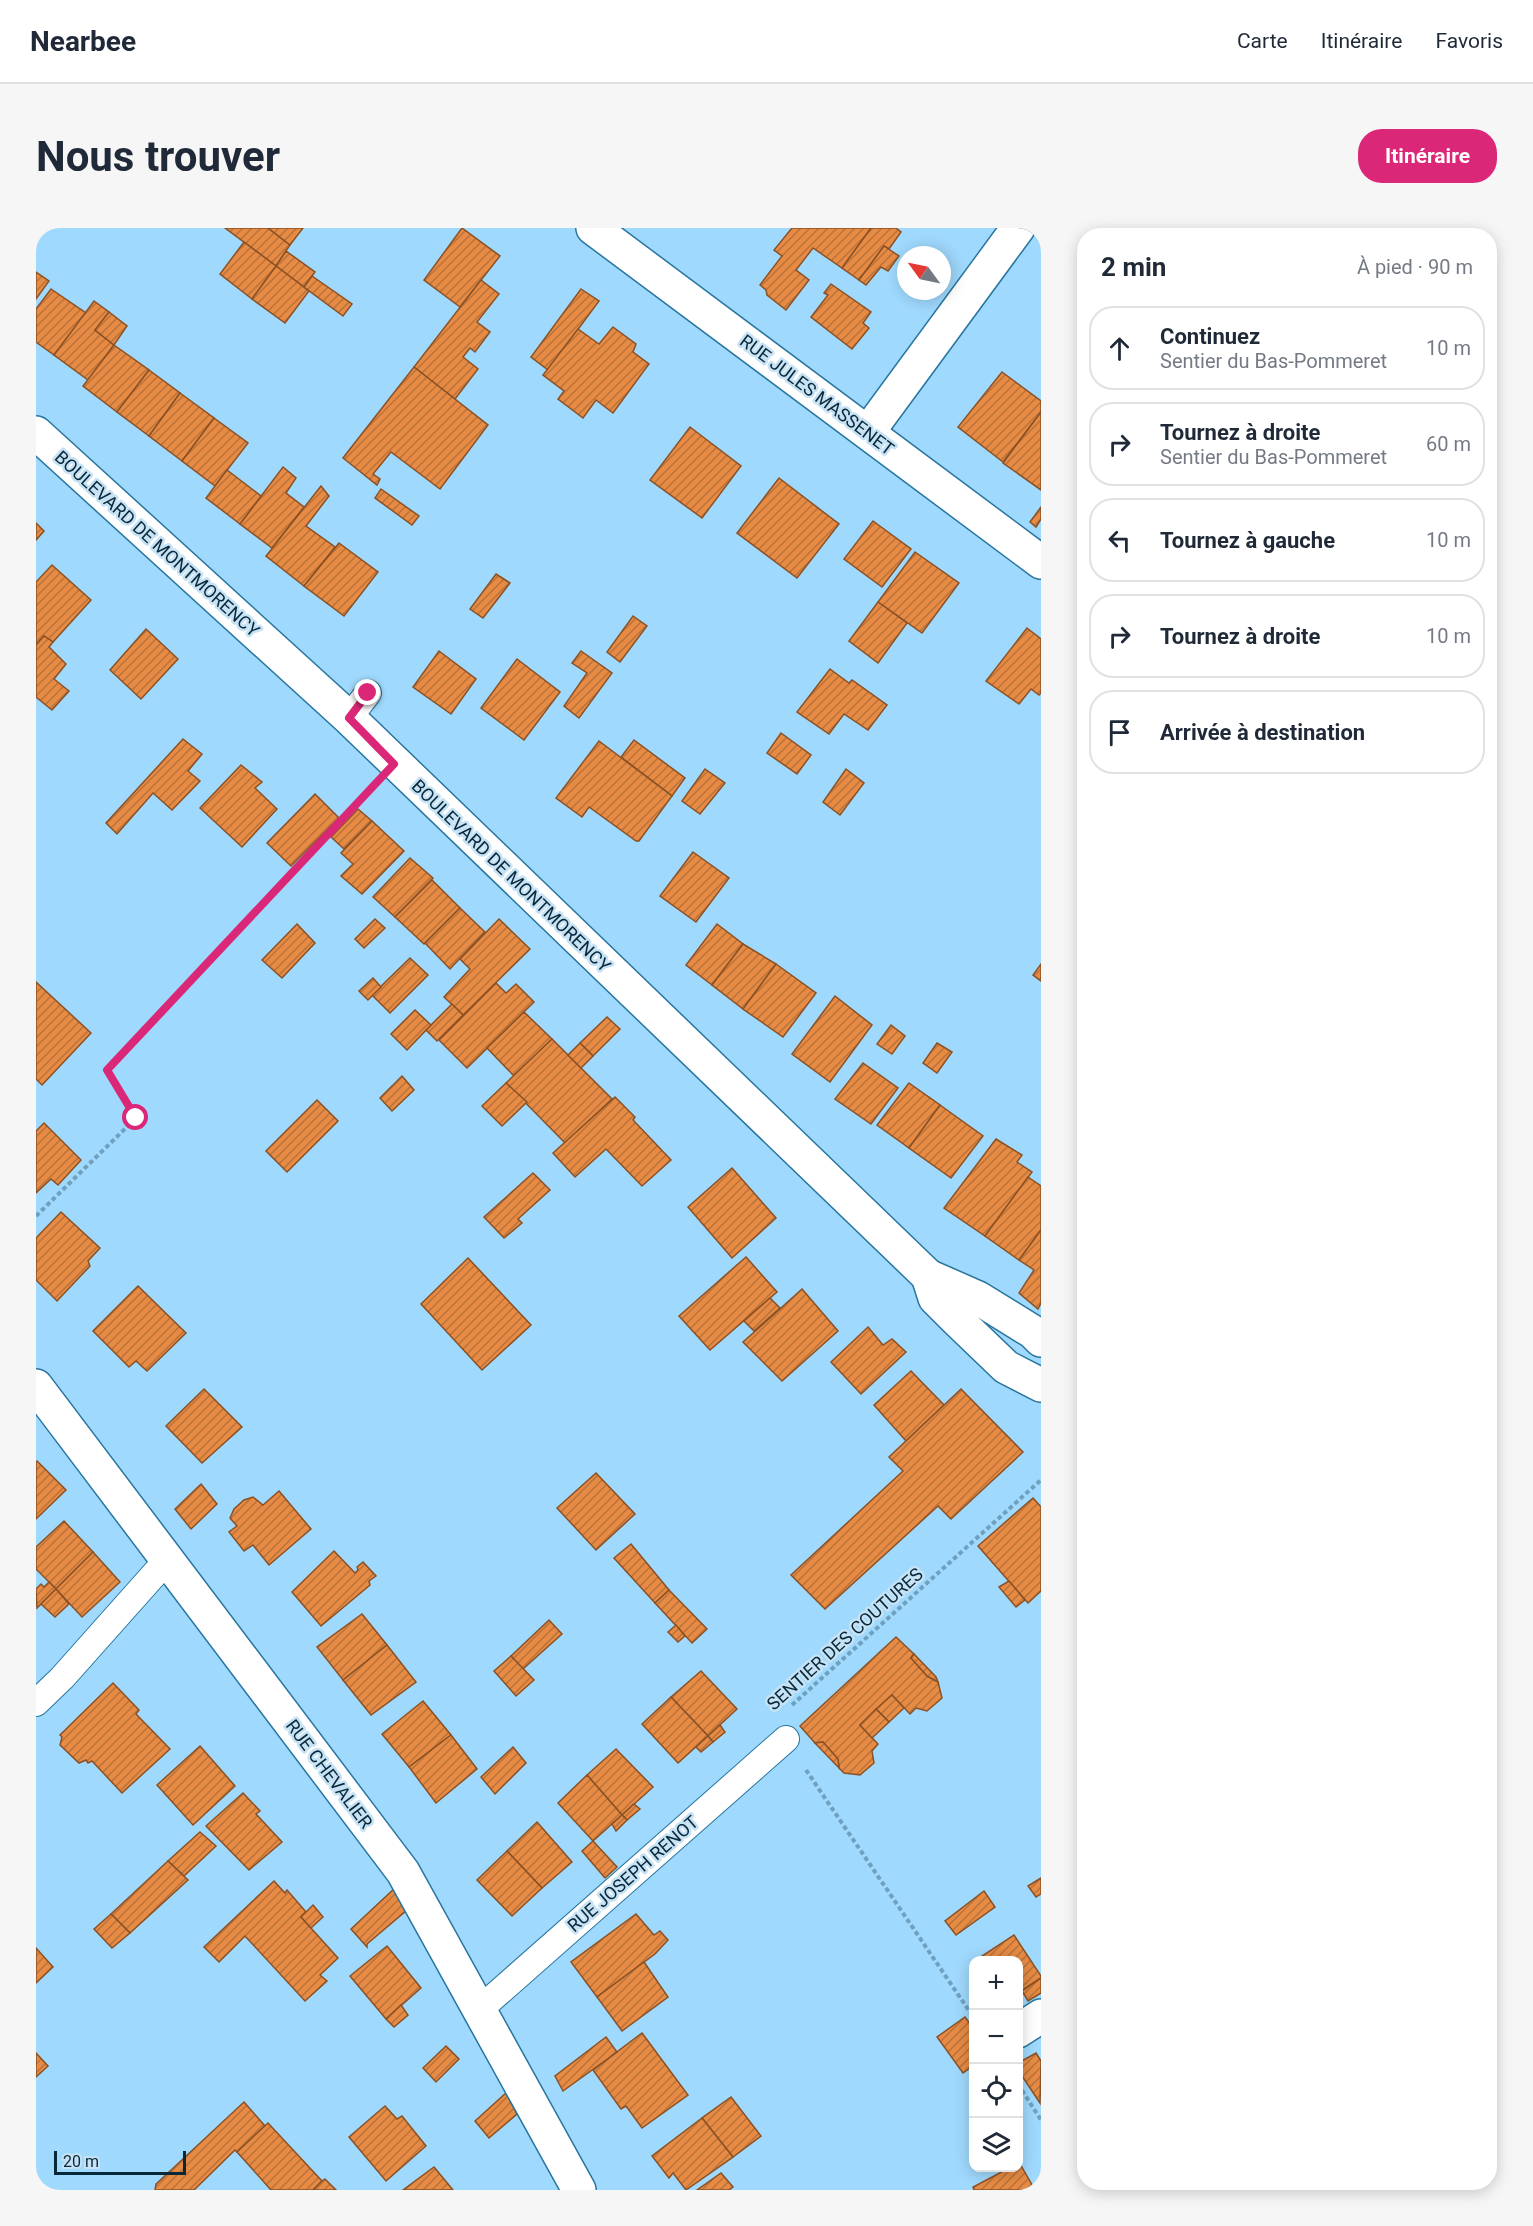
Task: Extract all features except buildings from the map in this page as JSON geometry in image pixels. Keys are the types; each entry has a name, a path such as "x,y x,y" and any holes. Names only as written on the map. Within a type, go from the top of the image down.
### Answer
{"street":[{"name":"RUE JULES MASSENET","path":"593,228 1041,561"},
{"path":"868,432 1018,228"},
{"name":"BOULEVARD DE MONTMORENCY","path":"36,434 358,706 394,764 928,1276 978,1298 1033,1332 1041,1340"},
{"name":"BOULEVARD DE MONTMORENCY","path":"928,1276 935,1298 956,1319 1006,1367 1041,1385"},
{"name":"RUE CHEVALIER","path":"36,1386 403,1872 579,2190"},
{"path":"1023,2028 1041,2016"}],"lane":[{"path":"36,1703 62,1678 167,1560"},
{"name":"RUE JOSEPH RENOT","path":"480,2009 786,1740"}],"path":[{"path":"36,1216 136,1118 107,1070 394,764"},
{"name":"SENTIER DES COUTURES","path":"969,2011 786,1740 771,1724 1041,1480"},
{"path":"1023,2092 1041,2120"}],"route":[{"path":"136,1118 107,1070 394,764 349,718 368,693"}]}
